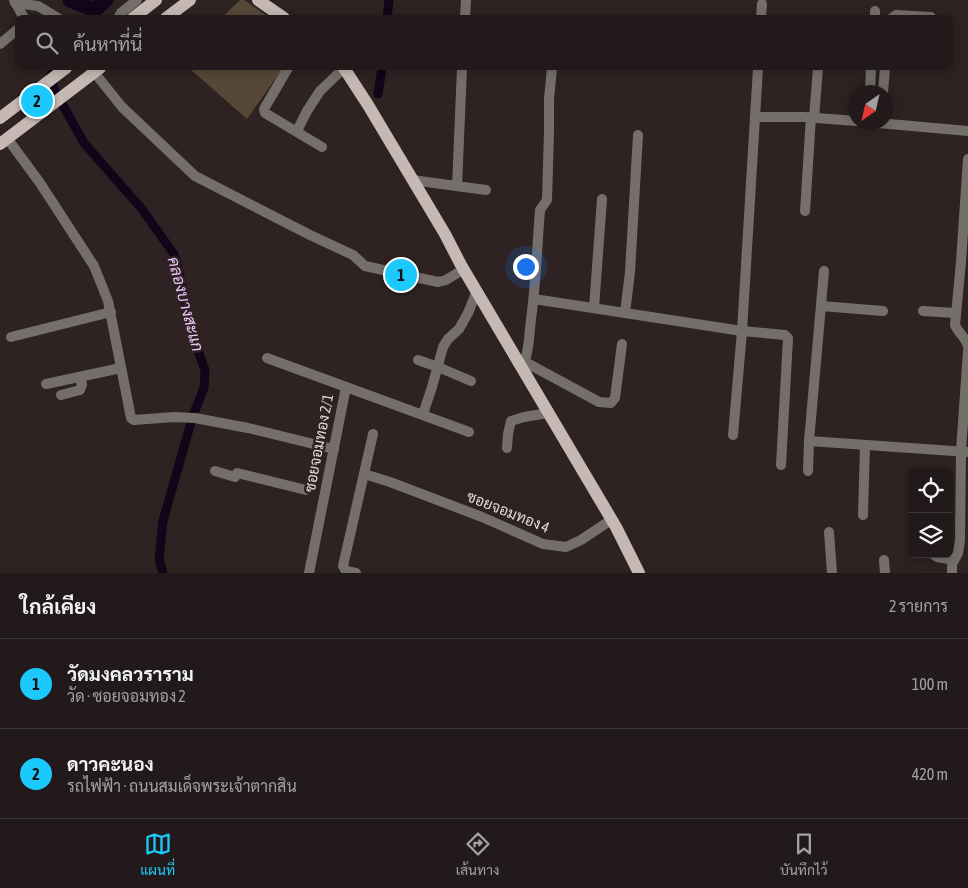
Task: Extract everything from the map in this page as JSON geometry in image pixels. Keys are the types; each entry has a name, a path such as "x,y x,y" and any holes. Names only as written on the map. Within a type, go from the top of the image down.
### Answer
{"main road":[{"path":"137,15 156,0"},
{"path":"170,15 190,0"},
{"path":"258,0 269,4 281,15"},
{"path":"0,118 63,70"},
{"path":"4,141 97,70"},
{"path":"345,70 445,234 464,270 523,365 548,413 611,520 639,573"}],"street":[{"path":"120,15 137,0"},
{"path":"465,15 466,0"},
{"path":"15,2 22,15"},
{"path":"15,2 38,6 53,15"},
{"path":"761,15 762,4"},
{"path":"0,44 15,31"},
{"path":"97,70 122,107 195,176 353,255 365,266 438,282 446,280 464,270"},
{"path":"287,70 264,109 265,113 322,147"},
{"path":"297,131 320,91 342,70"},
{"path":"457,186 462,70"},
{"path":"552,70 549,99 547,200 540,210 534,299 529,343 523,365 599,402 611,403 615,398 622,344"},
{"path":"733,435 742,331 758,70"},
{"path":"805,211 818,70"},
{"path":"871,85 872,70"},
{"path":"884,85 885,70"},
{"path":"755,117 813,117 848,120"},
{"path":"893,124 968,131"},
{"path":"625,313 630,272 638,135"},
{"path":"4,141 40,183 94,266 111,312 130,415 134,420 174,416 190,418 248,428 334,449"},
{"path":"952,573 952,564 958,553 960,540 965,452 968,344 956,329 955,313 961,262 968,159"},
{"path":"412,180 486,190"},
{"path":"594,308 602,199"},
{"path":"808,471 824,271"},
{"path":"423,414 443,347 448,339 459,329 477,291"},
{"path":"534,299 742,331 785,335 788,338 781,465"},
{"path":"821,306 883,311"},
{"path":"923,311 955,313"},
{"path":"11,337 111,312"},
{"path":"267,358 346,387"},
{"path":"418,360 471,381"},
{"path":"46,384 121,368"},
{"path":"61,395 80,390 82,385 80,377"},
{"name":"ซอยจอมทอง 2/1","path":"309,573 346,387 470,432"},
{"path":"508,448 508,434 511,421 548,413"},
{"path":"356,573 346,571 343,566 373,434"},
{"path":"809,441 965,452"},
{"path":"863,515 865,445"},
{"path":"215,471 306,490"},
{"name":"ซอยจอมทอง 4","path":"364,474 482,517 543,544 566,547 611,520"},
{"path":"829,532 832,573"},
{"path":"943,558 954,560"},
{"path":"884,560 885,573"}],"shaded area":[{"path":"240,0 244,0 266,15 224,15"},
{"path":"191,70 282,70 247,119"}],"waterway":[{"path":"70,0 95,10 106,0"},
{"path":"387,15 389,0"},
{"name":"คลองบางสะแก","path":"93,15 95,10"},
{"name":"คลองบางสะแก","path":"52,70 51,75 54,89 84,143 141,208 174,254 191,332 205,370 204,388 193,415 163,521 159,559 163,573"},
{"path":"378,94 382,70"}],"place":[{"name":"ดาวคะนอง","path":"37,101"},
{"name":"วัดมงคลวราราม","path":"401,275"}]}
